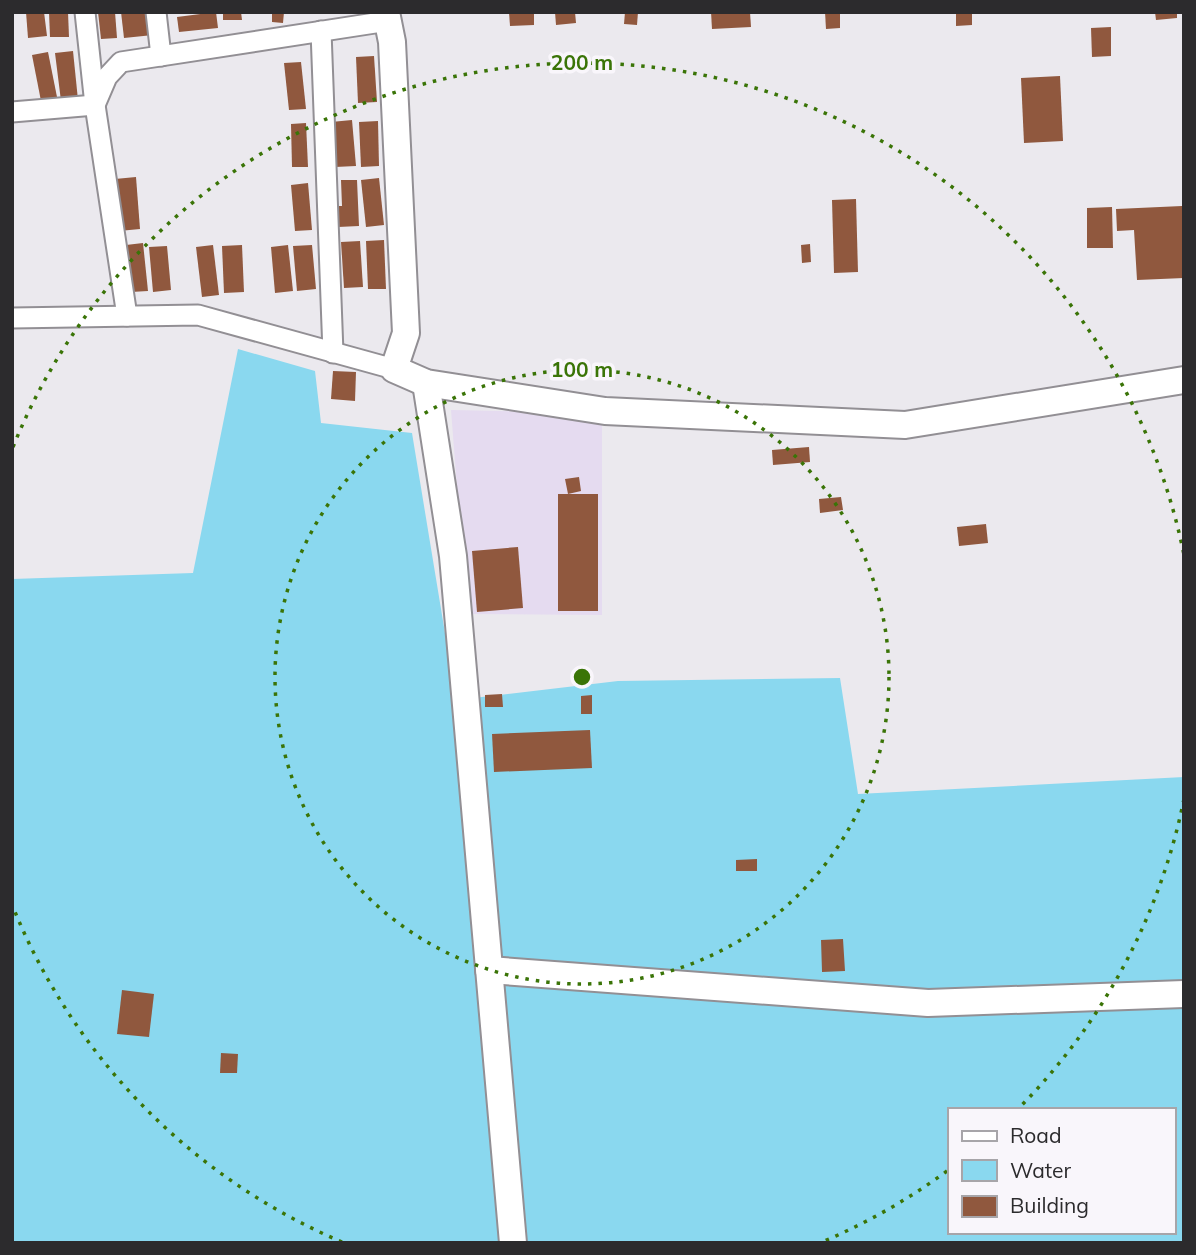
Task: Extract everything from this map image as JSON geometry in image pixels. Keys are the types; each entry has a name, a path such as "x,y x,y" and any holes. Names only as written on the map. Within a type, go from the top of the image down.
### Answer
{"street":[{"path":"85,12 95,105 127,316"},
{"path":"156,12 161,56"},
{"path":"95,105 107,77 121,62 321,32 387,17 392,42 407,333 394,369"},
{"path":"321,32 333,352"},
{"path":"12,112 95,105"},
{"path":"12,318 198,315 394,369 426,383 605,411 905,425 1184,380"},
{"path":"426,383 453,556 513,1243"},
{"path":"489,970 928,1003 1184,994"}],"shaded area":[{"path":"451,410 602,413 602,615 467,614"}],"water":[{"path":"238,349 315,371 321,423 412,433 456,700 618,681 840,678 858,794 1184,777 1184,1243 12,1243 12,579 193,573"}],"building":[{"path":"26,12 44,12 47,36 28,38"},
{"path":"49,12 68,12 69,37 50,37"},
{"path":"98,12 115,12 117,38 101,39"},
{"path":"121,12 151,13 153,35 124,38"},
{"path":"216,12 218,28 179,32 177,17"},
{"path":"223,12 241,12 242,20 223,20"},
{"path":"272,12 284,12 283,23 272,22"},
{"path":"509,12 534,12 534,25 510,26"},
{"path":"555,12 575,12 576,23 556,25"},
{"path":"625,12 638,12 637,25 624,24"},
{"path":"711,12 750,12 751,27 712,29"},
{"path":"825,12 840,12 840,28 826,29"},
{"path":"956,12 972,12 972,25 956,26"},
{"path":"1155,12 1177,12 1177,18 1156,20"},
{"path":"1111,27 1111,56 1092,57 1091,28"},
{"path":"73,51 78,100 61,101 55,53"},
{"path":"48,52 57,97 41,101 32,55"},
{"path":"374,56 377,102 358,103 356,57"},
{"path":"301,62 306,109 289,110 284,63"},
{"path":"1060,76 1063,141 1024,143 1021,78"},
{"path":"352,120 356,166 335,167 331,122"},
{"path":"378,121 379,166 361,167 359,122"},
{"path":"306,123 308,167 292,167 291,124"},
{"path":"136,177 140,229 119,231 115,179"},
{"path":"379,178 384,225 366,227 361,180"},
{"path":"341,180 357,180 359,226 338,227 337,206 342,206"},
{"path":"308,183 312,230 295,231 291,185"},
{"path":"856,199 858,272 834,273 832,200"},
{"path":"1182,206 1184,278 1137,280 1134,230 1117,231 1116,209"},
{"path":"1112,207 1113,248 1087,248 1087,208"},
{"path":"384,240 386,289 368,289 366,241"},
{"path":"360,241 363,287 344,288 341,242"},
{"path":"143,243 148,291 131,292 126,245"},
{"path":"810,244 811,262 802,263 801,245"},
{"path":"213,245 219,295 202,297 196,247"},
{"path":"242,245 244,292 224,293 222,246"},
{"path":"288,245 293,291 275,293 271,247"},
{"path":"312,245 316,289 297,291 293,246"},
{"path":"167,246 171,290 153,292 149,247"},
{"path":"333,371 356,372 355,401 331,399"},
{"path":"809,447 810,462 773,465 772,450"},
{"path":"579,477 581,491 568,494 565,479"},
{"path":"558,494 598,494 598,611 558,611"},
{"path":"841,497 843,510 820,513 819,499"},
{"path":"986,524 988,543 959,546 957,527"},
{"path":"518,547 523,608 477,612 472,551"},
{"path":"502,694 503,707 485,707 485,695"},
{"path":"592,695 592,714 581,714 581,696"},
{"path":"590,730 592,768 494,772 492,734"},
{"path":"757,859 757,871 736,871 736,860"},
{"path":"843,939 845,971 822,972 821,940"},
{"path":"122,990 154,994 149,1037 117,1034"},
{"path":"221,1053 238,1054 237,1073 220,1073"}]}
